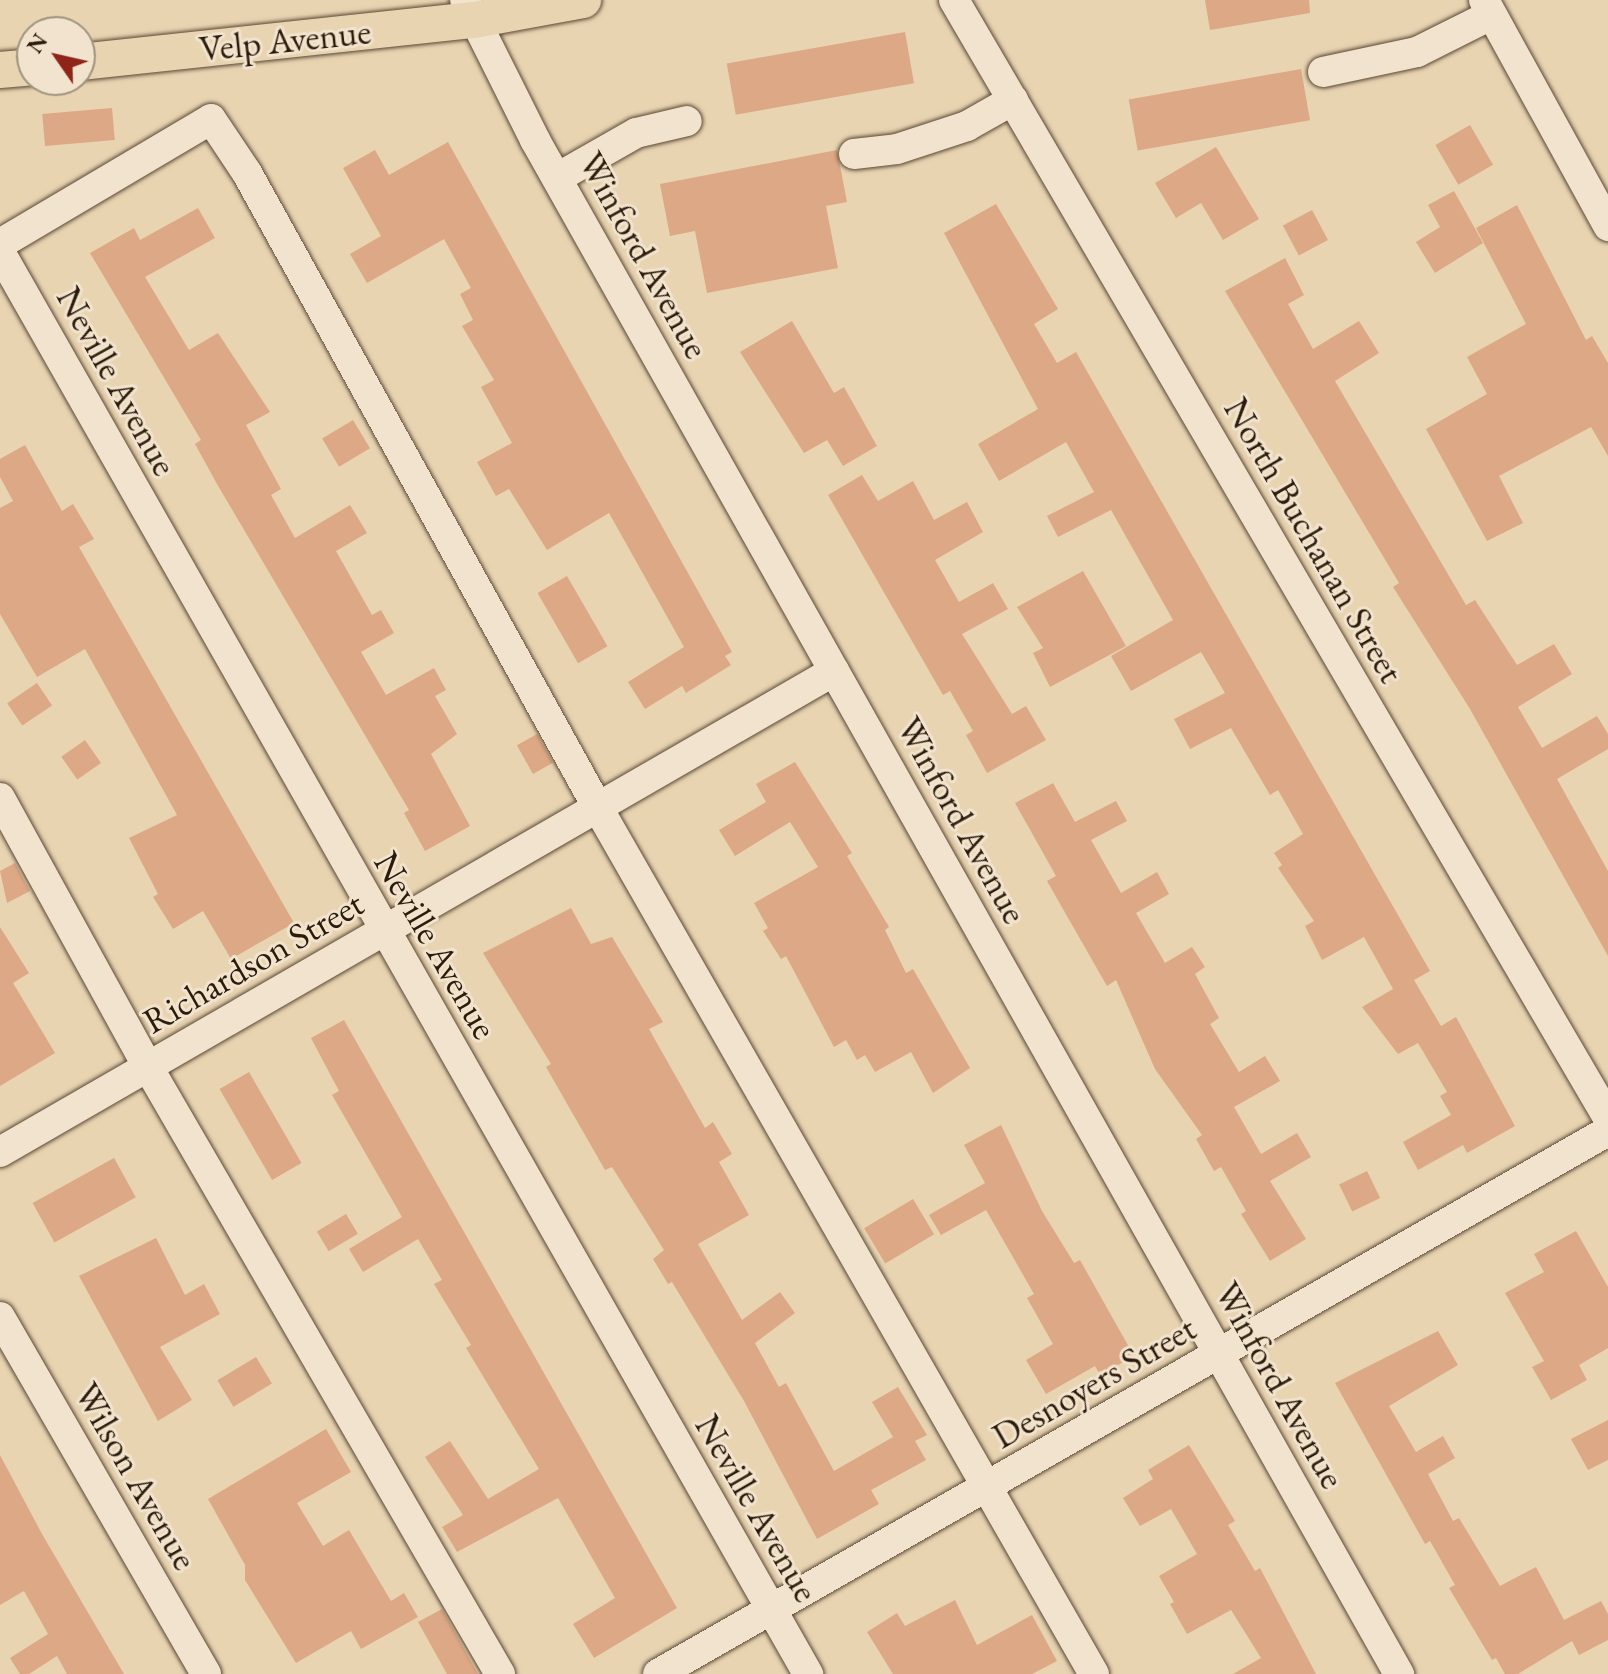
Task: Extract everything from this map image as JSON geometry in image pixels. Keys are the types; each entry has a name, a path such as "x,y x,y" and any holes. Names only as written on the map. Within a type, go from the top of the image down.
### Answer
{"main road":[{"name":"Velp Avenue","path":"96,60 470,10 583,0"}],"street":[{"name":"North Buchanan Street","path":"954,0 1608,1118"},
{"path":"1323,72 1417,52 1488,7 1608,226"},
{"name":"Winford Avenue","path":"470,10 557,178 1399,1674"},
{"path":"854,154 897,149 953,131 1013,100"},
{"path":"0,244 211,119 247,173 598,808 1094,1674"},
{"path":"557,178 636,133 687,121"},
{"name":"Neville Avenue","path":"0,252 808,1674"},
{"name":"Richardson Street","path":"0,1152 834,671"},
{"path":"0,798 148,1067 500,1674"},
{"name":"Desnoyers Street","path":"658,1674 1608,1131"},
{"name":"Wilson Avenue","path":"0,1317 206,1674"}],"building":[{"path":"1205,0 1309,0 1310,13 1210,30"},
{"path":"905,32 914,83 736,115 727,63"},
{"path":"1301,69 1310,120 1138,151 1129,99"},
{"path":"112,108 115,140 45,146 42,114"},
{"path":"1470,125 1493,165 1458,185 1435,145"},
{"path":"448,142 732,652 725,656 731,665 686,693 682,686 645,709 628,682 684,647 609,513 547,550 509,489 496,496 477,462 512,443 481,387 494,380 462,326 473,320 460,294 471,288 444,239 367,283 350,254 381,236 343,168 375,150 389,175"},
{"path":"1216,147 1259,219 1223,240 1201,203 1176,218 1155,183"},
{"path":"837,150 847,202 826,206 838,268 707,293 695,231 670,236 660,184"},
{"path":"1454,191 1483,243 1435,273 1416,242 1440,227 1428,205"},
{"path":"996,204 1058,309 1034,324 1057,363 1076,352 1430,971 1414,980 1441,1026 1456,1017 1515,1126 1467,1153 1463,1145 1418,1170 1403,1142 1451,1115 1440,1096 1447,1092 1418,1043 1398,1054 1362,1007 1393,989 1364,937 1322,960 1305,926 1314,921 1278,868 1282,865 1274,853 1303,834 1278,790 1270,795 1231,728 1190,749 1174,719 1225,693 1201,652 1131,691 1111,656 1173,620 1111,510 1058,537 1047,516 1094,492 1066,442 999,481 978,444 1038,409 944,233"},
{"path":"1517,205 1586,340 1592,336 1608,363 1608,456 1591,427 1499,476 1523,523 1487,541 1426,429 1487,394 1467,357 1526,324 1476,228"},
{"path":"198,208 215,238 145,277 189,350 218,333 270,412 246,425 281,489 271,495 295,538 350,505 367,533 336,551 372,615 381,610 394,633 361,652 386,695 434,668 446,690 435,696 457,734 431,754 470,826 425,851 404,813 409,810 217,484 195,444 201,440 90,253 134,228 140,240"},
{"path":"1312,210 1328,240 1299,256 1283,225"},
{"path":"1285,258 1304,295 1288,304 1313,349 1359,321 1379,353 1335,381 1466,605 1475,600 1517,665 1554,644 1572,674 1518,707 1542,748 1597,716 1608,734 1608,749 1557,779 1608,871 1608,956 1470,709 1393,587 1399,583 1225,291"},
{"path":"792,321 834,393 844,387 877,446 843,466 827,440 804,453 740,352"},
{"path":"353,420 370,448 339,467 322,439"},
{"path":"25,445 62,511 73,504 94,539 79,547 294,923 231,959 203,911 173,929 153,897 158,894 129,838 177,815 85,649 37,677 0,614 0,508 13,501 0,477 0,459"},
{"path":"862,475 878,501 913,481 934,520 967,502 983,532 935,560 959,602 993,583 1008,609 962,634 1012,714 1026,706 1046,740 987,773 966,735 973,731 950,691 943,695 828,495"},
{"path":"1083,571 1126,646 1050,687 1033,653 1043,648 1017,607"},
{"path":"567,576 608,646 578,663 538,593"},
{"path":"37,683 52,705 22,726 7,703"},
{"path":"537,734 553,763 533,774 517,745"},
{"path":"85,740 101,763 77,780 61,757"},
{"path":"795,762 852,853 847,856 889,927 885,930 906,973 913,969 970,1068 933,1093 911,1052 875,1072 865,1055 857,1060 846,1040 834,1047 786,956 781,959 763,931 768,928 754,903 818,867 790,822 735,856 719,830 766,802 756,784"},
{"path":"1053,783 1075,822 1116,801 1127,821 1091,840 1121,893 1157,872 1169,894 1136,913 1165,963 1192,947 1205,967 1195,974 1219,1018 1210,1024 1239,1072 1265,1056 1280,1081 1234,1107 1261,1154 1297,1133 1311,1157 1270,1181 1306,1239 1270,1261 1241,1214 1246,1211 1221,1167 1214,1171 1196,1139 1202,1135 1155,1069 1116,980 1107,986 1047,881 1056,876 1015,803"},
{"path":"15,863 30,891 7,903 0,871"},
{"path":"571,908 591,944 612,937 663,1022 649,1029 705,1128 713,1122 732,1154 719,1162 749,1215 698,1244 742,1320 780,1292 795,1313 755,1343 779,1387 786,1383 834,1471 893,1437 872,1402 898,1387 927,1435 915,1441 926,1460 871,1490 879,1504 817,1539 744,1401 672,1282 668,1284 653,1259 664,1250 612,1167 605,1170 546,1067 551,1064 483,953"},
{"path":"0,927 29,973 13,983 55,1053 0,1086"},
{"path":"344,1020 677,1608 594,1658 573,1624 615,1598 558,1498 457,1552 442,1527 463,1515 425,1457 450,1441 488,1499 539,1469 466,1348 471,1345 434,1284 442,1280 418,1239 363,1272 349,1249 402,1217 332,1095 339,1091 311,1038"},
{"path":"249,1072 302,1163 272,1180 220,1089"},
{"path":"1001,1125 1042,1211 1074,1263 1080,1260 1134,1356 1100,1375 1095,1366 1046,1394 1026,1360 1053,1344 1027,1298 1034,1294 986,1210 941,1235 929,1215 985,1183 964,1145"},
{"path":"114,1158 136,1197 54,1242 33,1203"},
{"path":"1367,1171 1380,1198 1352,1212 1339,1185"},
{"path":"913,1199 934,1234 885,1264 864,1228"},
{"path":"346,1214 358,1234 329,1251 317,1232"},
{"path":"1576,1231 1608,1287 1608,1348 1579,1365 1587,1380 1551,1400 1532,1367 1544,1361 1505,1293 1544,1272 1534,1254"},
{"path":"156,1238 185,1295 204,1284 220,1314 160,1347 192,1400 158,1421 79,1276"},
{"path":"1438,1331 1458,1365 1389,1406 1416,1452 1443,1436 1455,1458 1428,1474 1453,1521 1459,1518 1500,1586 1536,1567 1564,1620 1601,1601 1608,1614 1608,1640 1579,1655 1572,1641 1518,1674 1505,1674 1496,1658 1492,1660 1449,1588 1455,1585 1430,1541 1425,1544 1335,1383"},
{"path":"256,1357 272,1384 233,1407 217,1380"},
{"path":"1608,1420 1608,1460 1588,1470 1571,1439"},
{"path":"326,1429 351,1472 297,1503 323,1546 349,1530 391,1601 404,1593 418,1617 361,1649 351,1631 296,1663 245,1580 245,1565 208,1499"},
{"path":"1189,1445 1235,1521 1228,1525 1255,1571 1260,1568 1316,1674 1233,1674 1261,1658 1231,1610 1187,1634 1170,1604 1174,1602 1159,1576 1197,1554 1171,1509 1140,1526 1123,1498 1153,1479 1148,1470"},
{"path":"0,1455 124,1674 67,1674 57,1656 29,1674 20,1674 10,1658 48,1634 24,1591 0,1605"},
{"path":"955,1600 977,1645 1032,1615 1057,1661 1032,1674 893,1674 867,1632 897,1613 905,1626"},
{"path":"442,1609 478,1674 447,1674 418,1622"}]}
